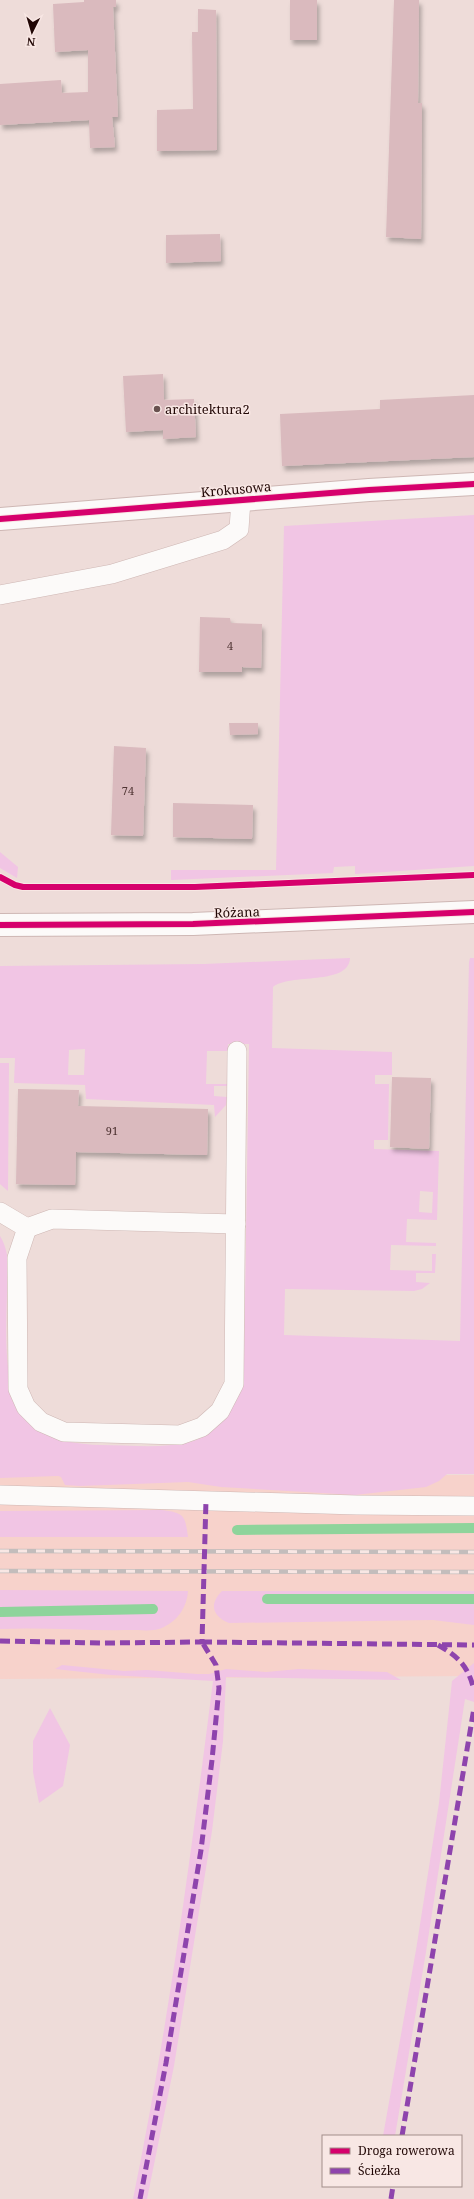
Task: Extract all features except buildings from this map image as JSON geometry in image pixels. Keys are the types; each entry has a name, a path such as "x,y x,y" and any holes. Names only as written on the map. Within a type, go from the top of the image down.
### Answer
{"street":[{"name":"Krokusowa","path":"0,519 369,490 474,484"},
{"name":"Różana","path":"0,925 193,924 474,912"}],"lane":[{"name":"Krokusowa","path":"0,595 112,574 223,540 239,529 241,500"},
{"path":"27,1228 17,1258 18,1389 26,1407 41,1422 64,1432 180,1435 202,1427 220,1411 234,1384 237,1051"},
{"path":"0,1212 27,1228"},
{"path":"27,1228 52,1219 236,1224"},
{"path":"0,1495 357,1505 474,1506"}],"shaded area":[{"path":"474,515 474,866 355,874 355,866 334,867 333,873 171,880 171,870 276,870 284,526"},
{"path":"0,852 18,867 17,878 0,868"},
{"path":"350,958 347,967 340,972 317,978 292,980 273,987 272,1048 392,1052 392,1075 375,1075 375,1084 389,1084 388,1140 374,1140 374,1149 439,1151 437,1220 407,1219 406,1242 436,1243 436,1246 391,1245 390,1270 432,1271 432,1254 436,1254 435,1273 416,1273 416,1282 430,1283 422,1289 414,1291 285,1289 284,1335 460,1341 469,962 470,958 474,958 474,1474 447,1474 439,1481 426,1487 355,1495 221,1487 188,1482 80,1486 65,1485 61,1477 58,1476 0,1478 0,1236 6,1250 8,1264 6,1322 9,1375 15,1398 26,1417 43,1432 67,1441 100,1445 157,1446 179,1444 190,1442 212,1431 228,1413 234,1402 242,1379 244,1367 249,1044 228,1044 228,1051 207,1051 206,1084 227,1084 227,1086 214,1086 214,1096 227,1097 226,1105 215,1117 214,1105 86,1099 85,1085 14,1083 15,1058 0,1058 0,966 204,964","holes":["85,1049 84,1075 68,1075 69,1050","420,1191 433,1192 432,1213 419,1212"]},
{"path":"0,1063 9,1063 8,1191 0,1184"},
{"path":"474,1475 474,1676 0,1679 0,1476"},
{"path":"162,1510 175,1512 182,1516 186,1524 188,1537 0,1537 0,1511"},
{"path":"0,1590 188,1591 184,1608 174,1621 160,1629 98,1630 33,1628 0,1629"},
{"path":"222,1591 474,1591 474,1625 433,1620 229,1623 219,1617 214,1609 215,1600"},
{"path":"474,1663 474,1702 465,1699 426,1952 395,2135 383,2135 416,1950 439,1803 452,1681"},
{"path":"62,1665 124,1671 147,1670 197,1674 209,1674 226,1669 266,1672 299,1669 387,1672 401,1680 226,1677 223,1741 212,1831 174,2066 147,2199 133,2199 146,2135 168,2006 213,1681 111,1675 55,1669"},
{"path":"50,1708 70,1745 63,1786 39,1803 33,1772 33,1741"}],"waterway":[{"path":"237,1530 474,1528"},
{"path":"267,1599 474,1599"},
{"path":"0,1612 153,1609"}],"railway":[{"path":"0,1551 474,1552"},
{"path":"0,1571 474,1572"}],"marked path":[{"path":"0,1641 104,1643 202,1642 206,1500"},
{"path":"202,1642 474,1645"},
{"path":"140,2199 166,2063 201,1850 212,1760 219,1688 216,1665 202,1642"},
{"path":"438,1645 462,1663 466,1668 474,1690"},
{"path":"402,2135 474,1708"},
{"path":"391,2199 393,2187"}],"cycle path":[{"path":"0,519 369,490 474,484"},
{"path":"0,877 15,885 23,887 195,887 474,875"},
{"path":"0,925 193,924 474,912"}],"place":[{"name":"architektura2","path":"157,409"}]}
